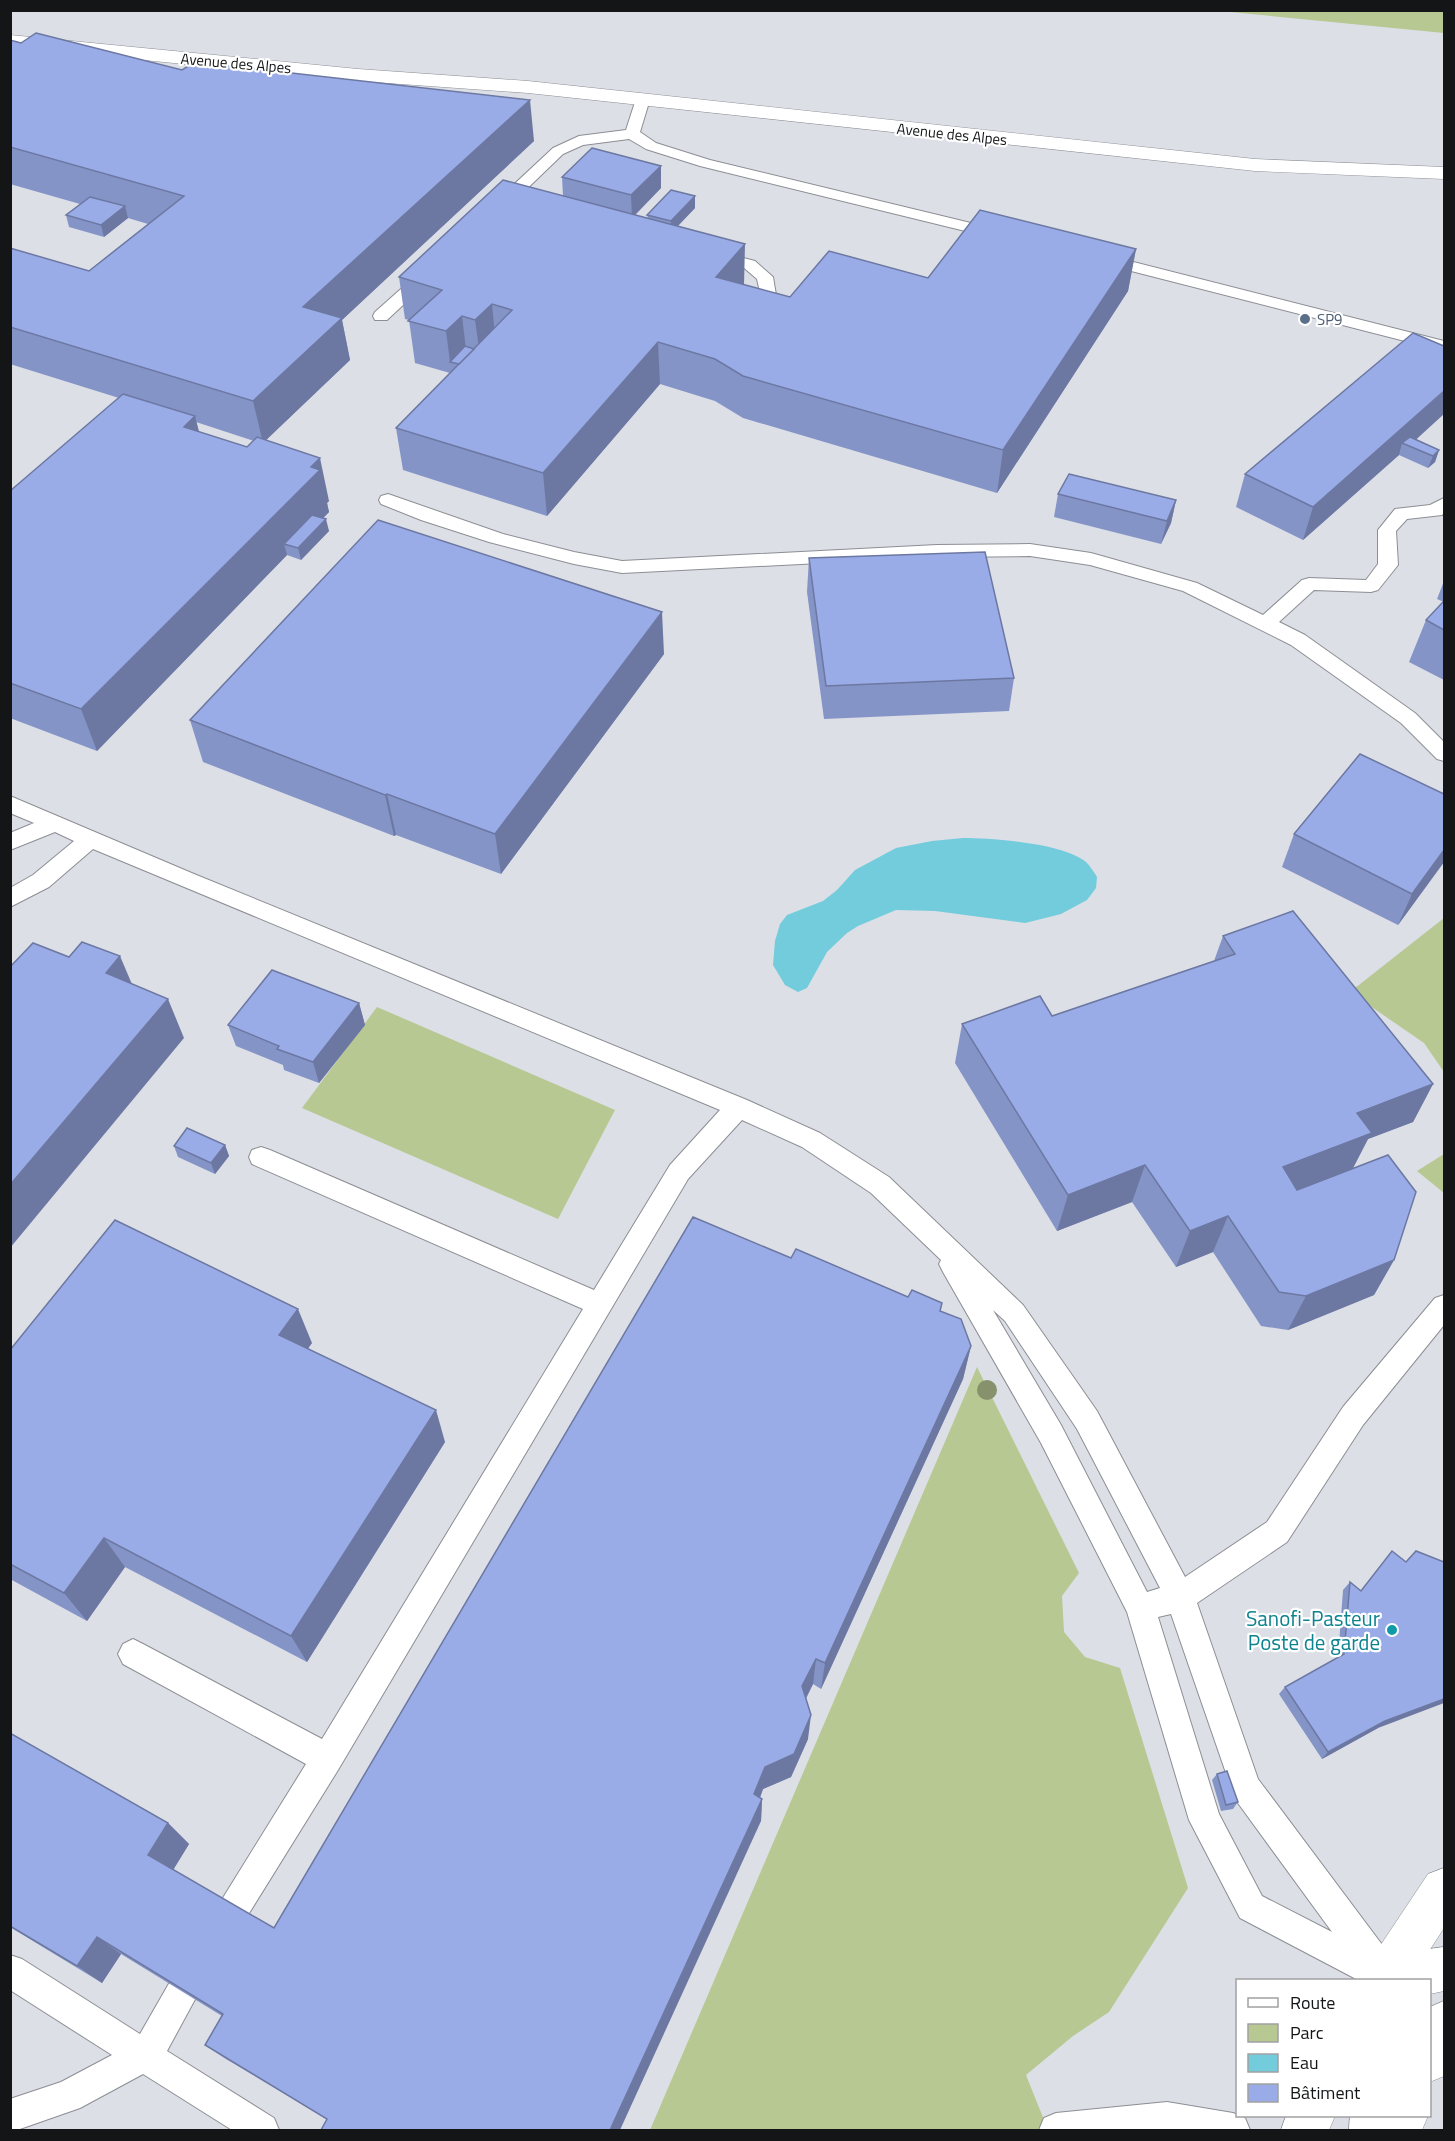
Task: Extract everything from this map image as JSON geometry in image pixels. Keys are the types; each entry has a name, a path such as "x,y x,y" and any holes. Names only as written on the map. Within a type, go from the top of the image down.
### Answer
{"main road":[{"path":"10,26 58,27"},
{"name":"Avenue des Alpes","path":"118,33 461,81"},
{"name":"Avenue des Alpes","path":"10,41 358,75 461,81 643,99 1255,165 1444,173"},
{"path":"1386,1979 1444,1890"},
{"path":"1391,1979 1444,1970"},
{"path":"1431,2056 1444,2024"}],"lane":[{"path":"632,134 643,99"},
{"path":"489,216 558,152 579,141 632,134 651,146 705,163 1013,237"},
{"path":"506,200 529,207"},
{"path":"703,252 749,264 765,277 770,301"},
{"path":"1081,254 1444,346"},
{"path":"381,316 439,262"},
{"path":"388,500 421,515 581,562 622,567 937,551 1030,550 1091,559 1190,586 1298,640 1408,718 1444,754"},
{"path":"1266,624 1309,584 1371,586 1388,565 1387,530 1402,513 1435,511 1444,504"},
{"path":"10,804 738,1107 811,1140 880,1185 938,1238 1014,1314 1087,1420 1180,1597 1246,1788 1384,1979"},
{"path":"10,842 56,823"},
{"path":"10,899 41,881 91,839"},
{"path":"232,1912 327,1759 679,1172 738,1107"},
{"path":"261,1157 599,1304"},
{"path":"938,1238 1051,1434 1140,1608 1205,1820 1251,1907 1383,1979"},
{"path":"1140,1608 1180,1597 1277,1532 1353,1416 1444,1306"},
{"path":"133,1654 327,1759"},
{"path":"10,1971 262,2130"},
{"path":"10,2116 68,2096 146,2055 183,1992"},
{"path":"1056,2130 1167,2119 1233,2130"}],"green space":[{"path":"1220,11 1444,11 1444,33"},
{"path":"1444,918 1444,1072 1424,1043 1350,992"},
{"path":"377,1007 615,1110 558,1219 302,1108"},
{"path":"1444,1154 1444,1193 1417,1171"},
{"path":"977,1367 1079,1573 1062,1596 1064,1632 1085,1657 1120,1668 1188,1888 1109,2012 1073,2036 1026,2075 1048,2130 650,2130"}],"water":[{"path":"963,838 1027,843 1062,850 1086,862 1097,877 1096,888 1087,900 1061,914 1025,923 935,911 896,910 847,933 827,952 807,988 798,992 785,985 773,965 775,941 780,924 787,915 823,901 837,890 855,870 896,848"}],"building":[{"path":"36,33 182,70 195,62 530,100 303,307 342,318 253,401 10,327 10,248 89,271 184,196 10,147 10,40 21,43"},
{"path":"592,148 661,166 631,195 562,177"},
{"path":"503,180 745,244 716,277 790,297 829,251 928,278 980,210 1136,249 1003,450 743,376 715,359 658,342 543,473 396,428 512,310 492,304 475,320 462,316 446,331 408,321 442,290 399,277"},
{"path":"671,190 695,196 671,221 647,215"},
{"path":"90,197 125,206 101,225 66,215"},
{"path":"1413,333 1444,346 1444,391 1313,507 1245,474"},
{"path":"465,346 474,349 459,364 450,362"},
{"path":"123,394 195,416 184,427 247,447 257,437 320,458 311,467 320,470 81,709 10,683 10,491"},
{"path":"1410,437 1439,450 1433,456 1402,443"},
{"path":"1069,474 1176,500 1167,521 1058,494"},
{"path":"312,515 326,519 298,548 284,544"},
{"path":"378,520 662,612 495,834 385,795 190,720"},
{"path":"985,552 1014,678 826,686 809,558"},
{"path":"1444,601 1444,630 1426,620"},
{"path":"1360,754 1444,794 1444,850 1412,894 1294,834"},
{"path":"1293,911 1433,1084 1357,1113 1372,1133 1283,1167 1297,1190 1388,1155 1416,1192 1394,1260 1306,1296 1279,1292 1228,1216 1190,1231 1145,1165 1068,1195 962,1024 1040,996 1052,1016 1235,954 1223,936"},
{"path":"82,942 120,956 106,973 168,999 10,1185 10,967 33,943 69,957"},
{"path":"272,970 359,1003 313,1062 277,1049 279,1046 228,1025"},
{"path":"187,1128 225,1145 211,1163 174,1146"},
{"path":"693,1217 791,1258 796,1249 908,1297 912,1290 942,1303 940,1311 961,1319 971,1346 825,1663 816,1659 802,1686 811,1715 794,1754 765,1767 754,1794 762,1799 610,2130 321,2130 327,2119 205,2045 223,2014 97,1937 77,1966 10,1926 10,1733 168,1823 148,1855 274,1928"},
{"path":"115,1220 298,1309 279,1335 436,1410 291,1636 104,1538 64,1593 10,1564 10,1350"},
{"name":"Sanofi-Pasteur Poste de garde","path":"1392,1551 1406,1562 1416,1551 1444,1562 1444,1699 1385,1721 1328,1752 1285,1687 1344,1654 1350,1582 1361,1591"},
{"path":"1227,1771 1238,1802 1226,1805 1217,1774"}],"place":[{"name":"SP9","path":"1305,319"},
{"name":"Sanofi-Pasteur Poste de garde","path":"1392,1630"}]}
